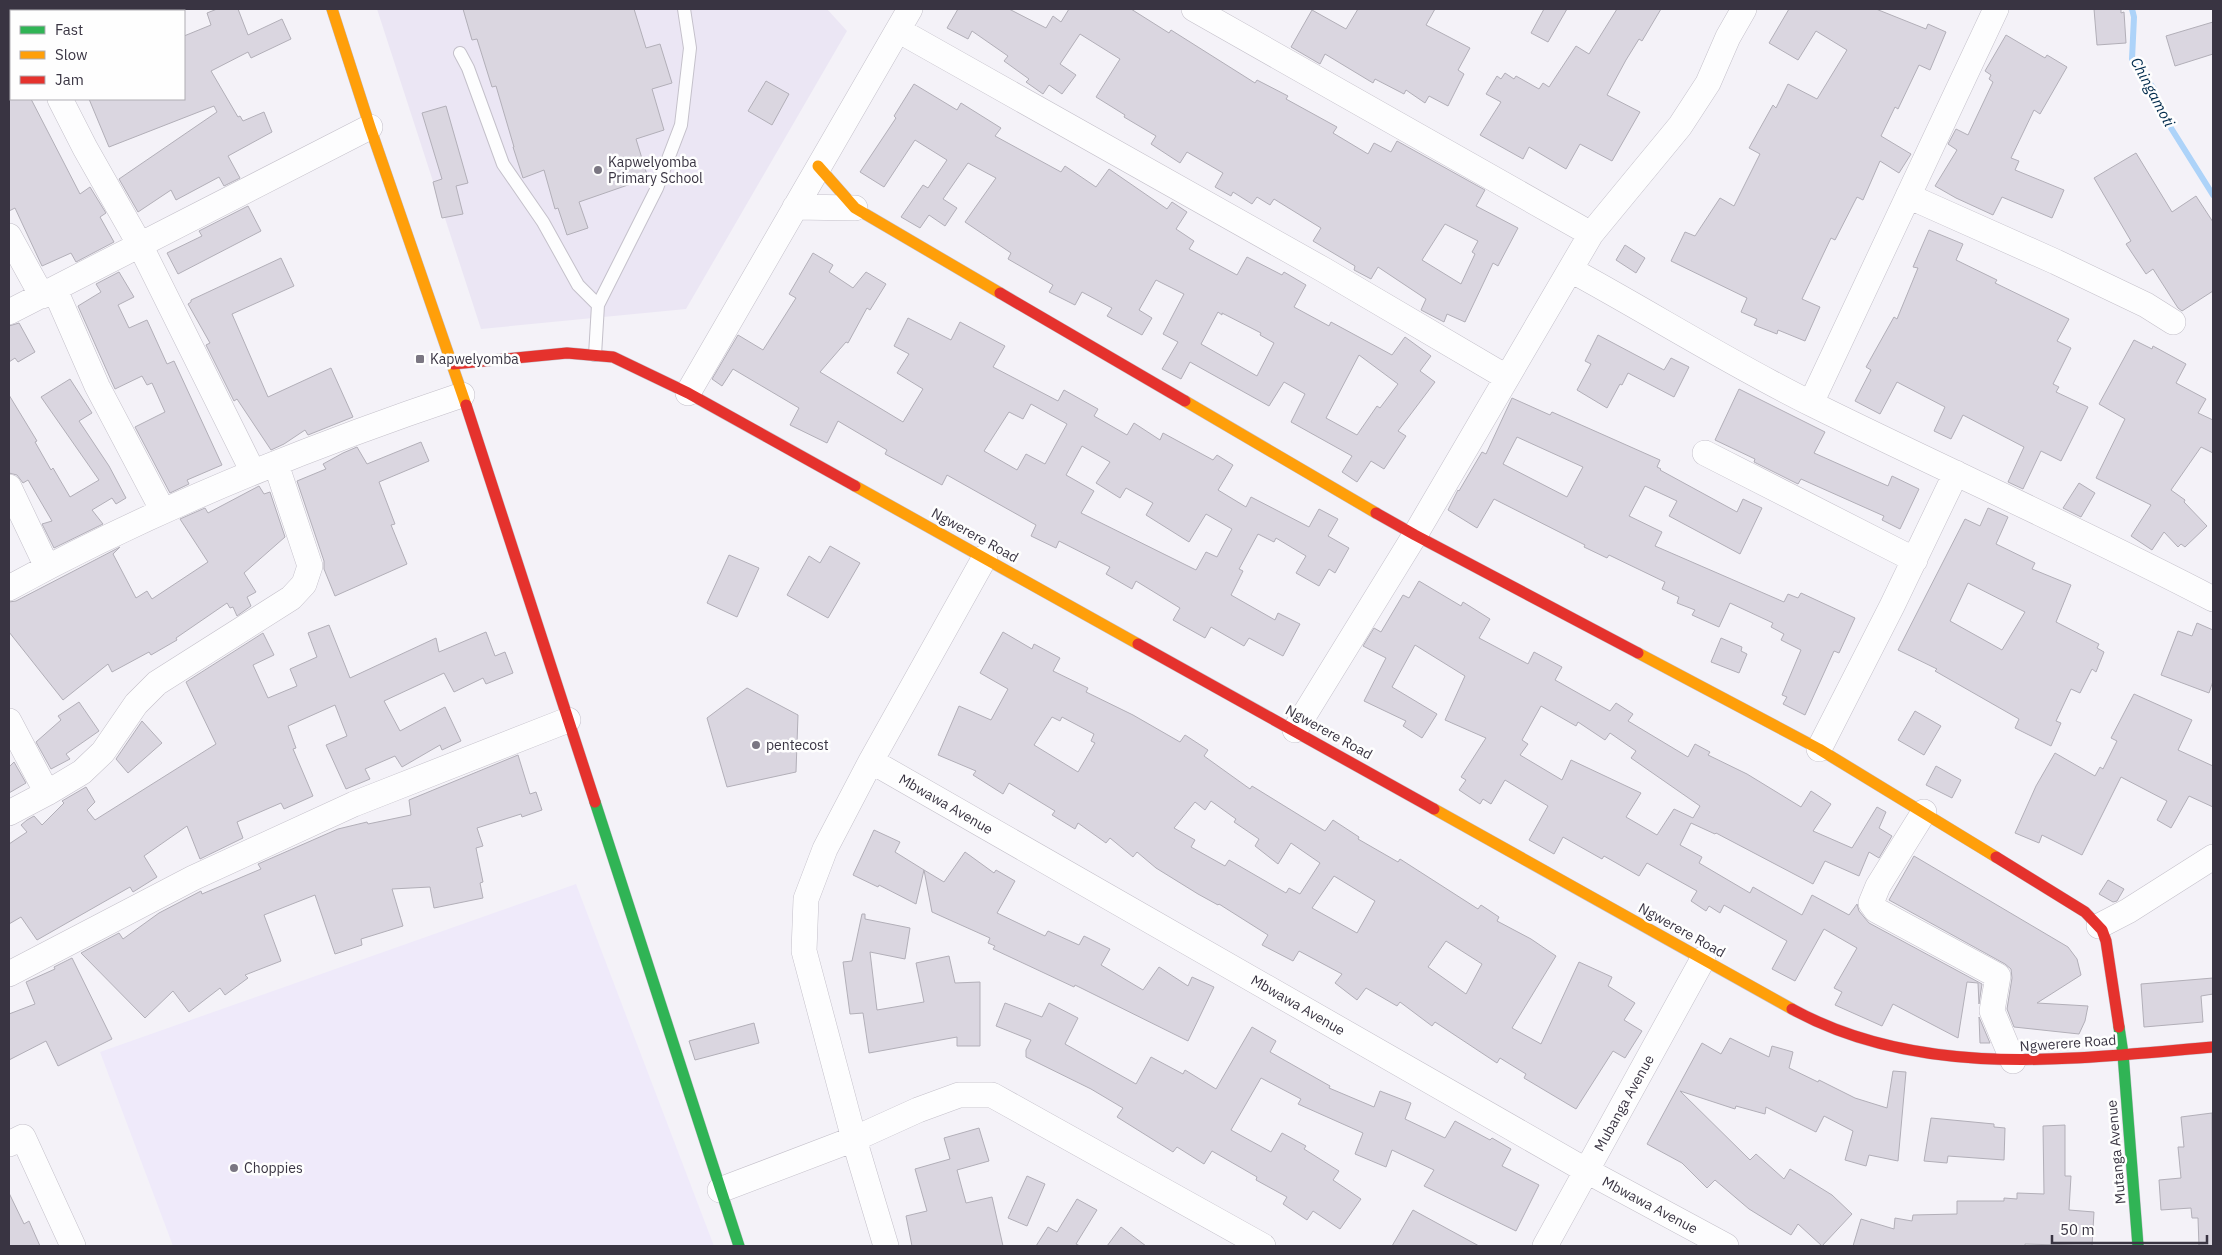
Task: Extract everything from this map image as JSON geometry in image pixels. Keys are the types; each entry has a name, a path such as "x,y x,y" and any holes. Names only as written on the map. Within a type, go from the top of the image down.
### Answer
{"street":[{"path":"332,9 370,127 453,364 739,1246"},
{"path":"688,393 910,9"},
{"path":"1194,9 1591,234"},
{"path":"1295,730 1416,535 1506,377 1591,234 1680,126 1708,84 1728,38 1744,9"},
{"path":"1811,403 1996,9"},
{"path":"898,30 1324,270 1506,377"},
{"path":"61,100 140,246 252,472"},
{"path":"9,312 370,127"},
{"path":"818,166 855,208 1416,535 1819,749 2074,904 2098,926 2128,911 2213,857"},
{"path":"1908,196 2146,304 2173,322"},
{"path":"795,207 855,208"},
{"path":"9,236 48,293 163,511"},
{"path":"1571,270 1743,368 1811,403 2126,554 2213,599"},
{"name":"Ngwerere Road","path":"453,364 567,353 613,357 688,393 985,557 1809,1018 1862,1039 1933,1054 2013,1061 2213,1046"},
{"path":"9,588 163,511 252,472 387,420 462,395"},
{"path":"1705,453 1915,560"},
{"path":"9,813 48,793 82,772 103,752 136,704 156,683 291,598 304,584 310,566 276,464"},
{"path":"1819,749 1915,560 1956,473"},
{"path":"9,487 46,568"},
{"path":"886,1246 854,1139 804,951 806,898 825,849 871,761 985,557"},
{"path":"9,974 192,878 354,804 568,720"},
{"path":"9,721 48,793"},
{"name":"Mbwawa Avenue","path":"871,761 1587,1171 1726,1246"},
{"path":"1924,812 1878,886 1871,903 1876,910 1998,976 1992,1011 2013,1061"},
{"name":"Mutanga Avenue","path":"2098,926 2106,941 2123,1054 2138,1246"},
{"name":"Mubanga Avenue","path":"1545,1246 1703,959"},
{"path":"720,1190 854,1139 918,1110 959,1095 992,1095 1263,1246"},
{"path":"9,1144 23,1137 73,1246"}],"lane":[{"path":"595,355 598,305 657,188 681,125 690,48 684,9"},
{"path":"460,53 468,68 503,164 543,222 578,285 598,305"}],"shaded area":[{"name":"Kapwelyomba Primary School","path":"377,9 827,9 847,31 686,309 481,329"},
{"path":"576,884 714,1246 173,1246 100,1052"}],"building":[{"path":"217,9 238,9 248,35 282,19 291,39 251,58 248,52 211,71 238,117 240,116 243,121 264,112 272,132 228,156 240,178 224,186 219,177 176,200 171,190 138,212 119,179 217,112 214,106 109,147 89,100 185,100 185,36 211,25 207,13"},
{"path":"463,9 634,9 646,48 660,44 672,83 652,89 664,130 636,139 648,178 579,202 588,228 567,235 558,208 555,209 544,170 523,178 496,86 492,87 477,39 472,40"},
{"path":"958,9 1009,9 1046,28 1053,16 1061,22 1069,9 1131,9 1169,33 1171,30 1255,83 1257,80 1288,96 1286,99 1337,127 1333,133 1368,154 1374,143 1391,152 1397,141 1485,190 1476,206 1518,228 1498,266 1493,263 1465,322 1447,314 1444,322 1421,310 1426,299 1378,267 1371,279 1354,270 1355,266 1313,241 1321,228 1274,199 1270,205 1257,197 1252,204 1233,192 1231,196 1215,187 1223,173 1187,152 1180,163 1151,144 1156,136 1124,117 1125,115 1096,97 1120,59 1080,34 1060,64 1076,75 1062,94 1049,85 1043,94 1026,82 1029,79 1004,61 1008,56 972,31 968,39 947,28","holes":["1445,224 1478,241 1472,252 1475,254 1461,284 1422,260"]},
{"path":"1358,9 1435,9 1426,25 1470,48 1458,70 1464,74 1448,106 1429,96 1425,103 1406,90 1404,94 1375,79 1373,83 1325,54 1320,64 1291,47 1312,10 1346,29"},
{"path":"1544,9 1567,9 1548,42 1531,33"},
{"path":"1617,9 1661,9 1642,41 1639,39 1607,95 1640,112 1612,161 1580,144 1566,169 1529,147 1523,159 1480,135 1501,102 1486,94 1497,76 1501,79 1505,73 1514,79 1516,76 1539,89 1543,83 1549,87 1576,46 1589,54"},
{"path":"1789,9 1876,9 1926,29 1928,24 1946,32 1930,70 1919,65 1898,109 1895,107 1881,136 1911,154 1899,173 1880,161 1863,200 1857,197 1835,240 1831,238 1802,299 1820,307 1805,341 1778,330 1777,334 1754,325 1757,319 1741,312 1747,298 1671,261 1685,232 1695,236 1720,198 1734,206 1760,154 1749,148 1773,105 1776,108 1788,84 1817,99 1847,50 1816,31 1798,60 1769,43"},
{"path":"2094,9 2121,9 2121,13 2124,12 2126,43 2097,45"},
{"path":"2213,22 2213,54 2175,66 2166,36"},
{"path":"2006,35 2045,58 2047,55 2067,67 2040,114 2034,110 2011,158 2019,161 2015,170 2064,190 2052,218 2002,197 1993,215 1935,186 1957,150 1948,144 1956,129 1968,135 1993,82 1989,79 1991,75 1985,71"},
{"path":"766,81 789,94 772,125 748,111"},
{"path":"914,84 957,110 961,103 1001,128 995,136 1061,172 1065,166 1096,187 1109,169 1167,209 1172,202 1187,212 1176,229 1194,241 1189,249 1237,275 1247,257 1282,275 1284,272 1306,285 1294,307 1329,326 1331,322 1392,355 1405,337 1431,356 1420,371 1435,382 1398,431 1406,436 1384,469 1371,461 1357,482 1342,472 1352,456 1291,422 1305,394 1284,382 1269,406 1190,362 1181,379 1162,369 1178,342 1163,334 1184,294 1156,280 1139,310 1152,318 1142,335 1107,316 1112,308 1082,292 1075,305 1049,292 1053,285 1008,259 1011,253 965,222 996,178 968,163 943,199 957,208 945,226 929,215 920,228 901,217 923,185 928,188 947,160 915,140 884,187 860,172 896,118 894,116","holes":["1218,312 1261,333 1260,335 1274,343 1257,376 1201,344","1359,355 1398,384 1380,408 1377,406 1357,435 1326,418"]},
{"path":"9,99 32,100 80,194 90,187 106,213 100,217 114,242 76,262 71,253 42,266 15,208 9,211"},
{"path":"446,106 468,183 456,186 463,214 442,218 433,182 442,179 422,113"},
{"path":"2136,153 2172,212 2196,196 2213,222 2213,291 2182,311 2178,308 2153,269 2146,274 2126,244 2131,241 2094,178"},
{"path":"248,206 261,231 178,274 167,253 202,236 199,231"},
{"path":"1929,230 1963,244 1956,260 1997,280 1995,283 2069,319 2057,341 2071,348 2053,384 2059,387 2056,392 2088,407 2061,461 2041,451 2023,489 2008,482 2024,447 1963,415 1951,439 1934,431 1945,407 1897,382 1880,414 1855,401 1871,370 1866,367 1894,317 1897,319 1918,268 1913,267"},
{"path":"1625,245 1645,258 1636,273 1616,260"},
{"path":"813,253 833,265 829,272 853,288 866,272 886,284 870,310 867,308 848,343 846,342 820,372 903,422 923,389 897,373 909,354 894,346 908,318 951,340 960,322 1005,346 993,367 1058,401 1064,390 1098,409 1094,416 1127,435 1134,423 1160,440 1163,433 1213,460 1217,455 1233,465 1218,490 1246,507 1251,497 1309,527 1319,509 1338,519 1328,536 1349,548 1335,573 1329,569 1319,586 1296,573 1306,556 1276,538 1274,542 1258,534 1239,569 1243,571 1231,595 1275,620 1278,613 1300,624 1283,656 1249,638 1244,646 1211,627 1205,638 1173,620 1180,608 1136,581 1132,589 1106,574 1110,567 1059,541 1056,548 1031,536 1036,525 947,475 942,485 885,454 887,450 838,421 827,443 790,425 799,408 733,369 722,386 712,379 738,335 763,350 796,298 789,294","holes":["1031,404 1067,424 1045,464 1026,454 1017,470 984,451 1009,412 1023,419","1082,446 1110,462 1096,483 1120,498 1126,488 1153,503 1146,515 1189,542 1206,514 1232,529 1217,557 1206,552 1196,570 1081,513 1094,491 1066,475"]},
{"path":"281,258 294,286 232,314 268,397 331,368 353,417 308,435 305,430 271,450 237,399 234,401 206,345 210,343 188,304 191,300"},
{"path":"119,272 134,297 118,305 129,328 147,320 167,364 174,361 222,465 187,480 189,484 170,493 135,427 165,412 152,383 147,385 142,376 115,389 78,306 101,292 96,284"},
{"path":"19,323 35,352 18,362 15,358 9,362 9,326"},
{"path":"1598,335 1664,370 1671,358 1689,367 1674,397 1628,373 1607,408 1577,390 1591,364 1585,361"},
{"path":"2134,340 2152,349 2153,346 2186,364 2176,383 2206,399 2198,413 2213,420 2213,453 2201,447 2171,490 2185,500 2184,502 2207,526 2185,547 2181,544 2178,547 2164,532 2152,550 2131,536 2151,505 2096,478 2125,419 2099,404"},
{"path":"70,379 92,413 79,421 109,466 126,498 116,504 112,498 92,510 103,524 54,548 42,524 52,521 28,480 23,483 17,475 9,473 9,395 37,441 35,442 51,470 53,468 70,497 99,480 41,397"},
{"path":"1739,389 1825,432 1814,453 1888,486 1892,476 1919,489 1900,529 1882,520 1884,516 1801,479 1798,484 1754,462 1755,459 1715,440"},
{"path":"1512,398 1550,415 1552,412 1660,460 1657,467 1660,470 1737,512 1743,499 1762,508 1740,554 1669,516 1677,501 1645,486 1629,516 1662,532 1655,546 1784,602 1788,594 1798,598 1801,593 1855,618 1839,653 1834,651 1805,715 1783,704 1787,697 1782,695 1801,650 1781,640 1784,634 1771,627 1773,623 1730,603 1719,627 1692,615 1695,610 1677,603 1679,597 1662,589 1665,582 1609,555 1607,558 1584,547 1585,545 1494,499 1477,528 1448,510 1482,452 1486,454","holes":["1517,437 1583,467 1567,497 1503,464"]},
{"path":"421,442 429,461 379,482 395,524 391,525 407,564 335,596 324,569 324,561 297,481 326,469 323,464 357,447 367,464"},
{"path":"2079,483 2095,493 2081,517 2063,508"},
{"path":"259,486 264,494 270,492 285,537 244,573 256,592 247,597 251,606 237,616 233,607 230,608 227,603 176,638 177,640 151,655 149,652 112,672 108,664 63,700 9,632 9,602 16,601 120,547 113,554 136,598 147,591 152,599 208,562 180,519 205,508 208,513"},
{"path":"1988,508 2008,517 1996,544 2035,563 2032,569 2071,585 2056,622 2099,644 2097,648 2104,652 2096,672 2092,669 2080,693 2071,689 2056,721 2061,723 2051,746 2015,728 2019,719 1935,671 1937,669 1898,650 1965,519 1980,526","holes":["1968,583 2025,612 2002,650 1950,621"]},
{"path":"830,546 860,563 828,618 787,595 809,556 820,563"},
{"path":"729,555 759,568 737,617 707,603"},
{"path":"1419,581 1461,606 1463,602 1490,619 1479,638 1528,664 1534,652 1562,667 1555,680 1610,711 1616,703 1633,714 1628,721 1688,757 1695,744 1710,752 1708,755 1747,774 1801,807 1811,791 1831,804 1813,831 1852,848 1877,807 1886,812 1879,828 1892,836 1879,858 1869,852 1859,876 1825,861 1813,884 1716,833 1691,823 1680,845 1702,857 1699,863 1750,893 1753,887 1802,915 1812,895 1849,915 1857,904 1859,911 1869,923 1982,984 1979,1004 1978,983 1967,982 1958,1038 1893,1004 1882,1026 1835,1005 1842,992 1834,988 1857,948 1824,929 1795,981 1772,969 1787,941 1724,905 1720,913 1709,906 1706,911 1691,901 1697,891 1647,863 1639,876 1604,856 1602,859 1563,837 1554,854 1529,840 1548,806 1505,780 1491,804 1483,799 1480,804 1459,790 1466,780 1461,777 1486,738 1445,720 1465,676 1415,645 1392,687 1437,714 1422,738 1403,726 1406,721 1364,701 1386,658 1363,646 1374,628 1381,632 1403,595 1409,598","holes":["1541,706 1576,726 1578,722 1605,740 1610,733 1636,751 1631,758 1700,806 1693,818 1674,809 1657,835 1626,817 1641,793 1571,760 1562,780 1520,755 1528,744 1522,740"]},
{"path":"2197,623 2213,630 2213,681 2209,693 2161,675 2178,631 2192,636"},
{"path":"329,625 350,678 436,638 439,652 486,632 495,656 505,652 513,673 486,684 483,678 454,692 444,673 384,701 400,731 445,707 461,741 442,750 440,745 402,767 395,756 365,769 370,779 346,789 326,745 347,736 335,705 288,726 296,748 293,749 313,796 284,809 281,803 237,822 243,838 200,859 187,826 144,856 157,877 133,892 130,887 37,940 21,917 9,924 9,844 27,832 21,825 34,816 42,825 64,803 62,801 86,787 95,802 87,810 95,820 216,744 186,682 263,633 274,655 253,665 268,698 297,686 290,669 317,657 308,633"},
{"path":"1003,632 1032,649 1034,644 1060,658 1053,671 1088,688 1086,692 1133,715 1180,742 1185,735 1208,750 1204,756 1250,789 1252,786 1325,831 1333,820 1359,837 1358,839 1398,862 1400,859 1478,909 1481,905 1499,917 1497,921 1531,939 1556,956 1512,1028 1541,1044 1579,962 1612,977 1608,986 1635,1003 1624,1020 1642,1031 1625,1058 1613,1051 1576,1109 1524,1078 1526,1074 1500,1058 1497,1063 1435,1022 1432,1026 1400,1002 1397,1006 1366,988 1357,1000 1335,983 1342,974 1299,951 1293,961 1262,945 1268,935 1156,868 1137,852 1133,857 1110,838 1106,843 1078,823 1075,829 1052,815 1055,811 1009,783 1003,794 973,775 976,771 938,755 959,706 991,720 1008,689 980,673","holes":["1052,717 1060,721 1062,717 1094,734 1091,741 1095,743 1078,772 1034,745","1211,801 1236,819 1234,822 1259,839 1255,846 1278,864 1291,843 1320,863 1300,894 1289,888 1286,893 1229,860 1225,866 1191,847 1195,840 1174,828 1195,802 1205,810","1334,876 1375,901 1357,933 1312,908","1446,941 1482,964 1466,994 1428,967"]},
{"path":"1721,638 1742,647 1741,651 1747,654 1739,673 1711,662"},
{"name":"pentecost","path":"747,688 798,715 796,772 727,787 707,718"},
{"path":"2134,694 2192,720 2178,750 2213,766 2213,807 2189,796 2171,828 2157,820 2167,801 2121,777 2082,855 2042,835 2039,843 2015,833 2036,786 2055,753 2095,776 2100,767 2103,769 2117,741 2111,738"},
{"path":"79,702 99,731 66,754 70,759 51,769 36,742 61,720 58,716"},
{"path":"1915,711 1941,726 1924,755 1898,740"},
{"path":"142,721 162,743 128,773 116,759"},
{"path":"518,755 530,794 536,792 542,810 522,817 521,814 477,828 483,846 476,848 483,882 480,883 483,898 434,908 430,887 392,889 403,926 361,939 362,945 335,954 315,895 264,915 281,961 245,975 248,978 225,995 220,988 189,1012 173,991 145,1018 81,953 119,933 123,939 159,913 201,891 202,894 261,869 258,864 338,829 411,815 409,800"},
{"path":"14,762 26,783 9,793 9,767"},
{"path":"1936,766 1961,780 1952,798 1926,785"},
{"path":"874,830 900,842 895,852 924,870 916,904 879,885 878,887 853,875"},
{"path":"965,852 994,873 996,870 1015,881 997,913 1045,936 1048,931 1079,945 1084,936 1110,949 1101,965 1143,990 1159,967 1188,986 1192,977 1214,987 1188,1041 1075,985 1074,987 993,949 995,946 988,943 990,938 932,912 924,870 944,882"},
{"path":"1914,856 2068,947 2077,959 2081,975 2037,1003 2088,1006 2085,1021 2079,1034 2014,1027 2007,1009 2012,978 2011,969 1889,900"},
{"path":"2108,880 2124,889 2117,901 2113,902 2099,894"},
{"path":"862,914 865,914 865,919 910,928 905,959 870,952 877,1010 924,1002 916,963 949,956 955,983 980,982 980,1046 957,1046 957,1037 869,1053 863,1013 850,1014 843,962 852,961"},
{"path":"72,958 112,1039 58,1066 46,1041 9,1060 9,1014 35,1004 26,982 55,969 54,967"},
{"path":"2213,978 2213,994 2201,996 2203,1022 2144,1027 2141,984"},
{"path":"1005,1003 1042,1017 1049,1003 1078,1018 1065,1044 1136,1084 1151,1057 1183,1074 1185,1070 1216,1089 1252,1027 1276,1041 1270,1052 1330,1086 1329,1088 1374,1107 1380,1091 1411,1103 1405,1119 1445,1138 1455,1121 1490,1140 1492,1138 1511,1149 1502,1166 1539,1185 1516,1231 1424,1186 1434,1170 1392,1150 1386,1167 1355,1154 1363,1133 1298,1104 1301,1099 1261,1078 1231,1130 1271,1152 1282,1133 1306,1146 1304,1149 1339,1171 1333,1180 1361,1199 1340,1229 1313,1211 1307,1220 1283,1204 1287,1197 1256,1180 1257,1177 1212,1151 1204,1164 1177,1147 1173,1152 1117,1117 1123,1108 1091,1089 1026,1057 1026,1050 1031,1040 996,1026"},
{"path":"1979,1017 1990,1043 1980,1043"},
{"path":"754,1023 759,1043 695,1060 689,1041"},
{"path":"1730,1038 1769,1057 1772,1046 1793,1052 1789,1068 1855,1098 1887,1108 1893,1071 1906,1072 1898,1161 1869,1155 1866,1166 1845,1160 1853,1131 1824,1116 1816,1132 1766,1107 1765,1114 1736,1106 1735,1109 1680,1091 1750,1160 1756,1154 1784,1179 1790,1169 1832,1195 1852,1214 1822,1246 1798,1224 1791,1235 1749,1209 1715,1180 1707,1188 1682,1163 1647,1144 1702,1043 1721,1054"},
{"path":"2212,1113 2213,1246 2199,1246 2198,1218 2192,1218 2191,1208 2161,1210 2159,1180 2181,1178 2178,1147 2184,1147 2181,1117"},
{"path":"1931,1118 1994,1124 1994,1127 2005,1128 2004,1160 1948,1156 1947,1163 1924,1161"},
{"path":"2065,1125 2065,1176 2071,1176 2069,1210 2094,1212 2092,1246 2025,1244 2025,1246 1853,1246 1861,1219 1894,1229 1895,1218 1912,1221 1913,1215 1957,1214 1957,1201 2004,1201 2004,1198 2017,1199 2017,1193 2044,1194 2043,1126"},
{"path":"979,1128 989,1161 957,1170 966,1203 992,1197 1003,1246 912,1246 906,1216 927,1211 915,1169 950,1159 944,1138"},
{"path":"1027,1176 1045,1184 1027,1226 1008,1218"},
{"path":"9,1193 24,1224 29,1221 40,1246 9,1246"},
{"path":"1077,1199 1097,1210 1076,1244 1080,1246 1036,1246 1048,1227 1057,1232"},
{"path":"1413,1210 1479,1246 1392,1246"},
{"path":"1121,1227 1146,1246 1107,1246"}],"waterway":[{"name":"Chingamoti","path":"2132,9 2134,17 2132,59 2154,89 2166,120 2213,195"}],"traffic: fast":[{"path":"595,802 739,1246"},
{"path":"2119,1027 2123,1054 2138,1246"}],"traffic: slow":[{"path":"332,9 370,127 466,405"},
{"path":"818,166 855,208 1000,293"},
{"path":"1185,401 1376,513"},
{"path":"855,486 1138,644"},
{"path":"1638,653 1819,749 1996,857"},
{"path":"1434,809 1792,1009"}],"traffic: jam":[{"path":"1000,293 1185,401"},
{"path":"453,364 567,353 613,357 688,393 855,486"},
{"path":"466,405 595,802"},
{"path":"1376,513 1638,653"},
{"path":"1138,644 1434,809"},
{"path":"1996,857 2085,912 2102,930 2106,941 2119,1027"},
{"path":"1792,1009 1841,1032 1893,1047 1945,1055 1998,1059 2052,1059 2213,1047"}],"place":[{"name":"Kapwelyomba Primary School","path":"598,170"},
{"name":"Kapwelyomba","path":"420,359"},
{"name":"pentecost","path":"756,745"},
{"name":"Choppies","path":"234,1168"}]}
